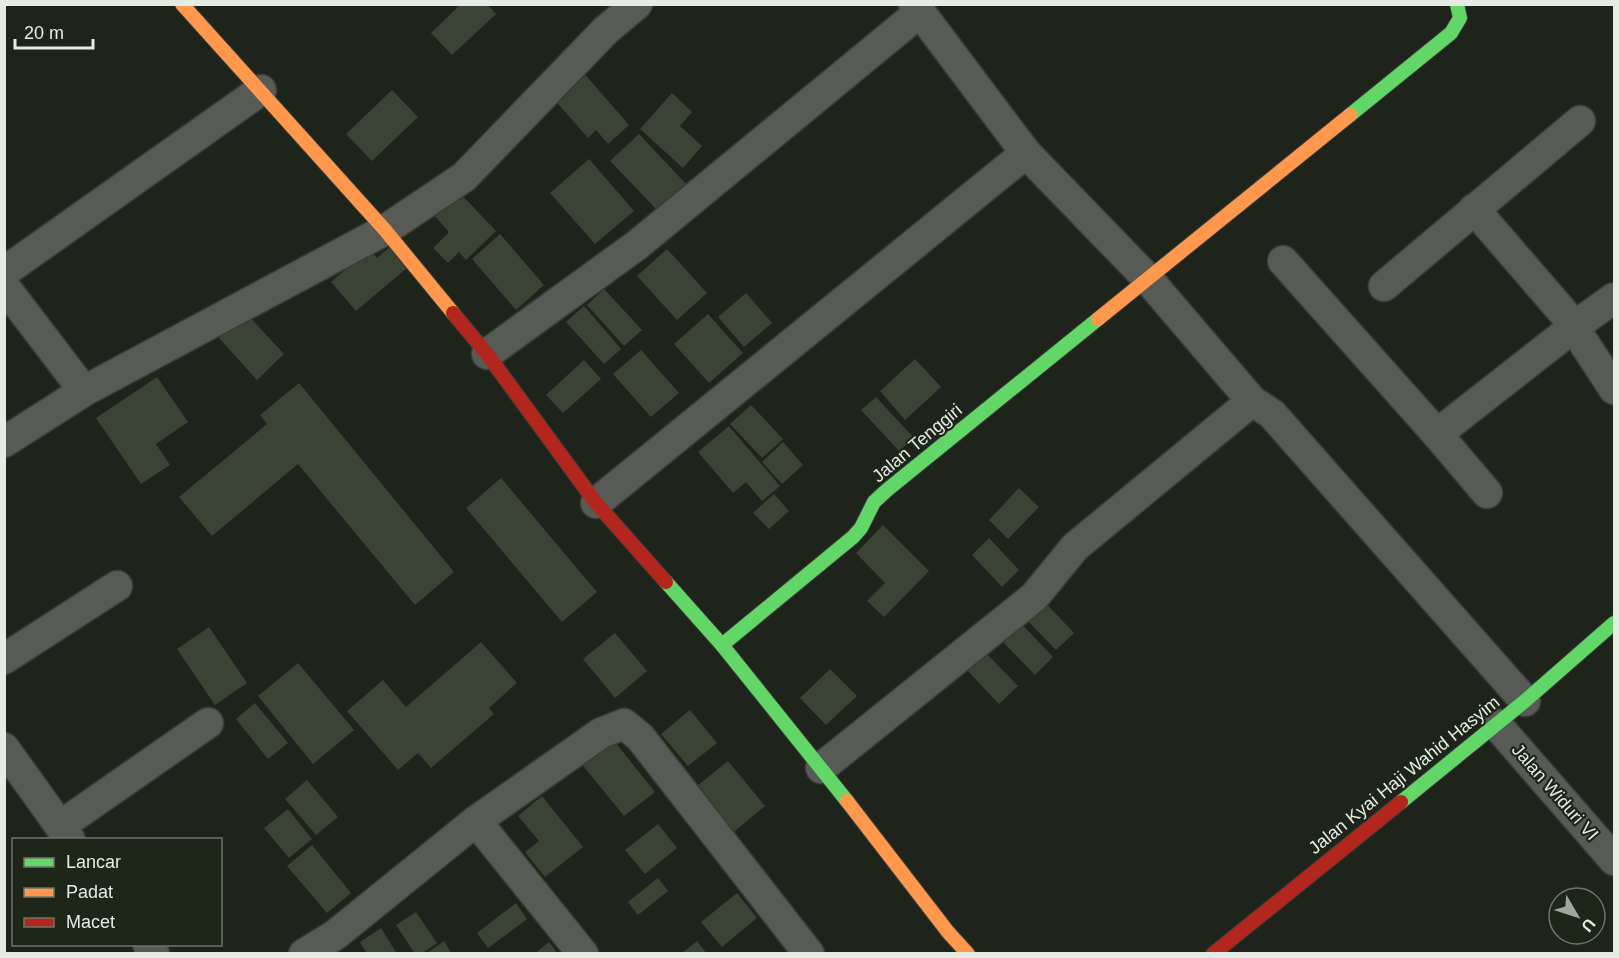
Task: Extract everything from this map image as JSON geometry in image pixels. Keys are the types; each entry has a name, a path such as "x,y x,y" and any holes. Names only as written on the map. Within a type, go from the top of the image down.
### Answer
{"street":[{"path":"182,4 385,230 487,354 596,503 722,645 948,932 968,954"},
{"path":"4,442 84,391 385,230 464,177 606,30 637,4"},
{"name":"Jalan Tenggiri","path":"722,645 853,537 861,528 874,502 887,490 1451,33 1460,18 1456,4"},
{"path":"487,354 636,244 917,8 1026,153 1147,278 1252,401 1272,414 1525,700"},
{"path":"4,272 261,90"},
{"path":"1384,286 1580,121"},
{"path":"596,503 1026,153"},
{"path":"1474,209 1575,326 1614,389"},
{"path":"1283,261 1437,434 1486,493"},
{"path":"4,286 84,391"},
{"path":"1437,434 1614,298"},
{"path":"821,768 1034,597 1075,547 1252,401"},
{"path":"4,658 117,586"},
{"name":"Jalan Kyai Haji Wahid Hasyim","path":"1214,954 1525,700 1614,622"},
{"path":"4,748 65,833 208,723"},
{"path":"304,954 335,935 476,821 601,733 624,724 640,737 809,954"},
{"name":"Jalan Widuri VI","path":"1496,724 1614,860"},
{"path":"476,821 583,954"}],"building":[{"path":"461,4 487,4 496,14 452,55 431,33"},
{"path":"582,71 629,125 608,144 596,130 588,138 553,98"},
{"path":"392,90 418,117 372,161 346,134"},
{"path":"672,93 692,112 680,126 702,146 683,168 640,129"},
{"path":"639,134 687,185 659,212 610,161"},
{"path":"589,159 634,211 595,244 550,193"},
{"path":"457,190 496,231 466,260 459,252 448,263 433,248 449,232 433,214"},
{"path":"500,234 544,285 516,310 472,259"},
{"path":"391,246 408,267 356,311 331,282 369,249 377,258"},
{"path":"667,249 707,293 677,320 637,276"},
{"path":"604,289 642,330 624,346 587,305"},
{"path":"746,293 772,323 744,347 718,317"},
{"path":"584,306 621,349 604,364 566,322"},
{"path":"246,313 284,354 257,380 219,338"},
{"path":"708,314 743,353 709,383 674,344"},
{"path":"641,350 679,393 651,417 613,374"},
{"path":"915,359 941,387 905,420 880,391"},
{"path":"584,360 601,379 563,413 546,395"},
{"path":"157,377 188,422 156,444 170,465 141,484 96,418"},
{"path":"299,383 454,572 415,605 298,464 212,536 179,497 267,424 260,415"},
{"path":"876,397 914,438 899,451 861,410"},
{"path":"751,405 783,439 762,458 730,424"},
{"path":"729,426 780,486 762,501 746,482 733,493 698,452"},
{"path":"783,442 803,465 782,484 762,462"},
{"path":"501,478 597,592 562,622 466,508"},
{"path":"1019,488 1039,507 1008,539 989,520"},
{"path":"774,494 789,511 769,529 753,513"},
{"path":"883,525 929,571 884,617 867,601 885,583 856,553"},
{"path":"989,538 1019,570 1002,587 972,555"},
{"path":"1040,597 1074,633 1056,650 1021,614"},
{"path":"1016,618 1053,657 1035,675 997,636"},
{"path":"209,627 247,683 215,705 177,649"},
{"path":"615,633 647,671 615,698 583,659"},
{"path":"481,642 517,683 489,708 494,714 431,768 418,753 398,770 347,711 383,680 406,707"},
{"path":"983,650 1018,686 999,704 964,667"},
{"path":"298,663 354,730 313,764 258,696"},
{"path":"830,669 857,696 826,725 800,698"},
{"path":"255,703 288,743 268,759 236,719"},
{"path":"690,710 717,743 688,766 661,734"},
{"path":"611,737 655,792 624,816 580,762"},
{"path":"728,761 765,806 734,832 697,786"},
{"path":"307,780 338,817 316,835 285,799"},
{"path":"542,796 583,847 545,877 525,852 539,841 518,816"},
{"path":"288,809 312,839 289,858 264,828"},
{"path":"658,824 677,848 645,874 625,850"},
{"path":"312,845 351,893 327,913 287,866"},
{"path":"658,878 668,891 638,915 628,902"},
{"path":"737,893 757,918 722,947 701,922"},
{"path":"516,903 527,919 488,948 477,933"},
{"path":"416,912 437,943 421,954 415,954 396,925"},
{"path":"381,928 397,954 367,954 360,942"},
{"path":"444,941 452,954 426,954"},
{"path":"697,941 707,954 681,954"},
{"path":"549,942 558,954 534,954"}],"traffic: fast":[{"path":"1350,115 1451,33 1460,18 1457,4"},
{"path":"722,645 853,537 861,528 874,502 887,490 1098,319"},
{"path":"666,582 722,645 847,801"},
{"path":"1401,802 1525,701 1614,623"}],"traffic: slow":[{"path":"182,4 385,230 453,313"},
{"path":"1098,319 1350,115"},
{"path":"847,801 948,932 968,954"}],"traffic: jam":[{"path":"453,313 487,354 596,503 666,582"},
{"path":"1213,954 1401,802"}]}
